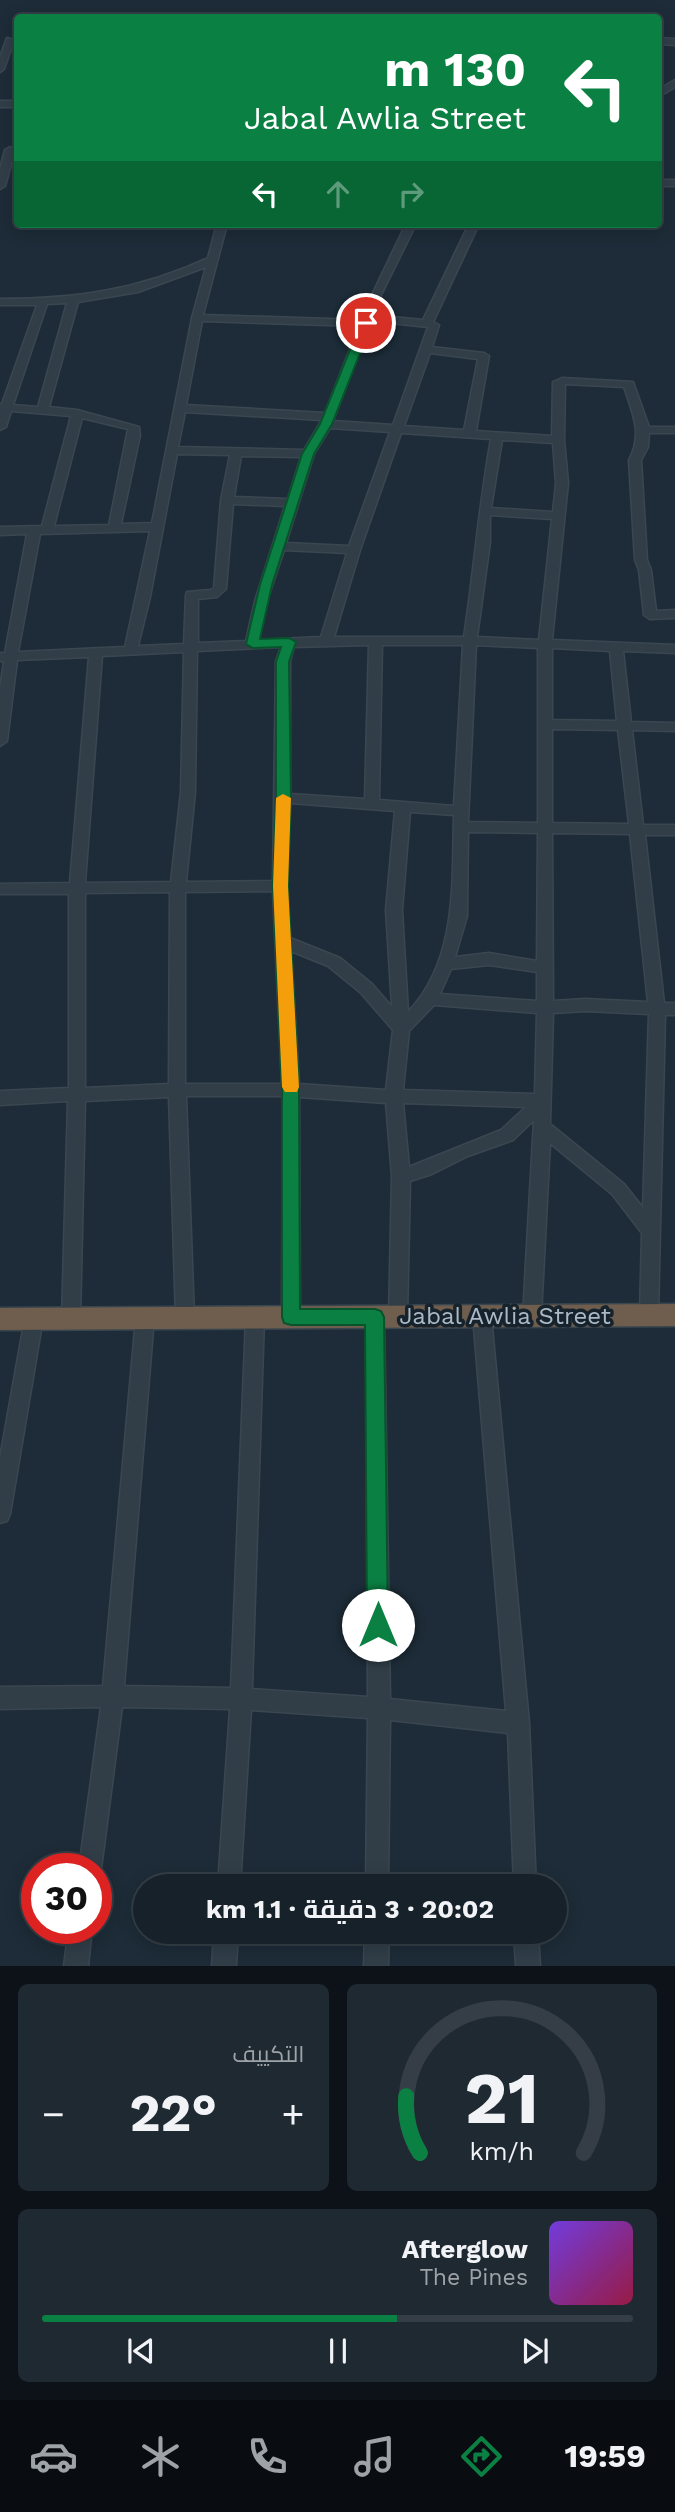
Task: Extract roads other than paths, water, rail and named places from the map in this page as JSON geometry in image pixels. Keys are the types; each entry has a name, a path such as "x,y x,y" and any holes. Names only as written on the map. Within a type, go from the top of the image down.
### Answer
{"highway":[{"name":"Jabal Awlia Street","path":"0,1319 662,1315"}],"street":[{"path":"0,69 9,40"},
{"path":"0,186 9,150"},
{"path":"131,649 145,597 197,318 221,228"},
{"path":"253,644 261,601 308,454 327,420 365,320 409,228"},
{"path":"427,324 472,228"},
{"path":"0,302 73,301 158,284 212,260"},
{"path":"43,409 73,301"},
{"path":"0,427 4,407 43,302"},
{"path":"197,318 365,320 434,325 354,550 326,641"},
{"path":"425,349 484,356 469,435"},
{"path":"531,1316 542,1127 545,1008 545,645 562,483 558,440 559,382 629,384 644,430 642,447 635,460 640,560 645,570 650,615 675,614"},
{"path":"4,407 77,413 133,427 134,435 115,526"},
{"path":"179,408 327,420 397,429 558,440"},
{"path":"0,741 5,657 77,413"},
{"path":"644,430 675,430"},
{"path":"401,1029 430,999 445,964 459,916 460,811 470,641 484,542 484,511 497,437"},
{"path":"171,450 308,454"},
{"path":"185,1318 177,1090 178,887 188,792 192,595 214,594 220,589 227,500 236,453"},
{"path":"227,500 292,503"},
{"path":"484,511 557,516"},
{"path":"0,531 157,527"},
{"path":"279,546 354,550"},
{"path":"5,657 326,641 470,641 675,649"},
{"path":"372,805 376,641"},
{"path":"289,642 283,662 284,798 280,886 291,1090 291,1317"},
{"path":"616,648 657,1007 651,1153 652,1232 662,1315"},
{"path":"71,1319 77,1094 77,887 96,652"},
{"path":"545,724 675,727"},
{"path":"284,798 460,811"},
{"path":"377,1874 386,1317 401,1177 394,1096 401,1029 394,910 403,807"},
{"path":"461,827 675,830"},
{"path":"0,889 280,886"},
{"path":"283,941 334,962 366,988 401,1029"},
{"path":"445,964 489,959 545,968"},
{"path":"430,999 545,1008 585,1005 675,1009"},
{"path":"0,1098 177,1090 291,1090 543,1101"},
{"path":"401,1177 507,1135 543,1101"},
{"path":"542,1127 618,1189 652,1232"},
{"path":"482,1317 519,1723 525,1874"},
{"path":"0,1514 34,1318"},
{"path":"92,1853 114,1696 145,1318"},
{"path":"230,1874 241,1699 255,1318"},
{"path":"0,1698 114,1696 241,1699 519,1723"},
{"path":"76,1966 79,1944"},
{"path":"224,1966 225,1944"},
{"path":"376,1966 377,1944"},
{"path":"527,1944 528,1966"}]}
